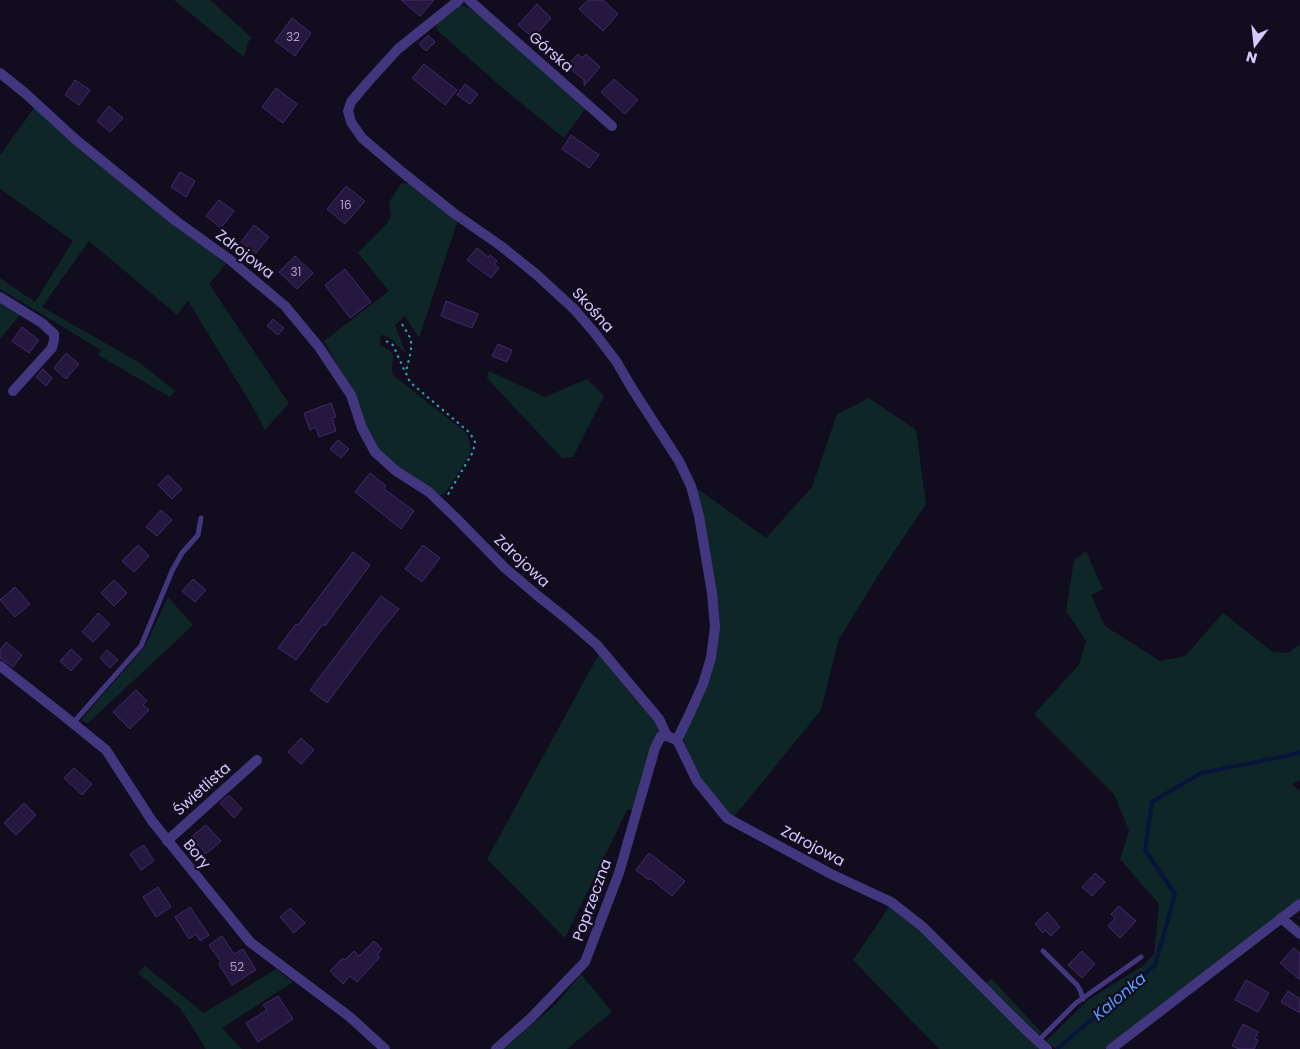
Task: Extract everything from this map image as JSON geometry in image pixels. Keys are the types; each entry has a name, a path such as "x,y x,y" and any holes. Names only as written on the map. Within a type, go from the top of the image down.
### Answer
{"street":[{"name":"Skośna","path":"459,0 449,4 398,49 351,102 348,112 351,122 362,138 455,214 501,246 537,275 574,309 616,361 679,462 691,486 699,516 712,593 715,627 712,658 702,684 690,713 672,738"},
{"name":"Górska","path":"469,0 612,126"},
{"name":"Zdrojowa","path":"0,74 25,93 75,139 176,222 229,259 285,306 319,347 351,395 362,428 375,452 396,470 429,492 505,568 597,645 658,719 672,738 697,781 728,818 832,874 891,902 923,927 1043,1045"},
{"path":"0,296 42,323 54,334 52,348 13,391"},
{"name":"Bory","path":"0,666 106,750 152,821 250,942 350,1017 385,1049"},
{"name":"Poprzeczna","path":"496,1049 531,1018 585,962 619,873 655,748 661,736 672,738"},
{"name":"Świetlista","path":"167,841 257,760"},
{"path":"1111,1049 1300,904"},
{"path":"1281,918 1300,934"}],"lane":[{"path":"73,723 141,646 172,571 182,553 198,535 201,518"},
{"path":"1043,951 1077,985 1083,999"},
{"path":"1043,1045 1076,1004 1141,957"}],"path":[{"path":"402,324 411,339 412,345 406,377"},
{"path":"386,341 393,345 406,377 411,383 470,433 475,442 473,452 442,504"}],"green space":[{"path":"174,0 210,0 252,38 248,42 244,57"},
{"path":"460,4 478,13 586,108 564,138 506,91 437,30 436,22"},
{"path":"34,108 227,263 209,284 289,403 265,430 188,301 177,315 89,241 42,307 140,363 175,391 170,397 98,355 101,350 0,289 0,278 35,302 73,241 0,189 0,155"},
{"path":"402,183 412,184 458,220 419,338 405,316 395,325 406,354 389,337 381,335 380,345 387,348 393,354 393,375 466,433 470,454 446,492 442,495 437,495 400,471 378,451 367,430 355,396 324,341 389,291 358,253 388,222 391,215 389,202"},
{"path":"0,301 20,315 0,339"},
{"path":"489,371 545,397 587,379 604,396 573,457 562,458 487,378"},
{"path":"869,398 916,430 926,504 879,574 839,639 821,710 733,818 700,781 683,738 717,646 694,486 766,538 812,487 837,414"},
{"path":"1086,551 1103,589 1091,595 1105,626 1160,661 1185,656 1223,613 1273,652 1288,653 1300,644 1300,780 1292,784 1300,791 1300,900 1105,1049 1056,1049 1046,1041 1088,1000 1144,965 1154,954 1159,904 1120,859 1129,831 1114,794 1034,714 1079,665 1086,641 1066,611 1074,560"},
{"path":"168,597 193,625 88,723 84,722 82,719 84,716 144,648"},
{"path":"599,654 655,722 658,729 635,809 627,810 565,938 487,859"},
{"path":"889,907 922,930 1042,1049 939,1049 853,960"},
{"path":"145,966 204,1013 276,969 293,982 222,1028 242,1049 206,1049 181,1009 138,973"},
{"path":"581,974 612,1012 567,1049 504,1049 556,1004"},
{"path":"992,979 1042,1033 1036,1035 984,984"}],"building":[{"path":"401,0 434,0 420,16"},
{"path":"588,0 603,0 618,14 603,31 579,9"},
{"path":"537,4 551,18 537,34 534,31 530,35 518,25"},
{"path":"292,18 311,33 295,56 275,41"},
{"path":"428,35 435,42 426,51 419,44"},
{"path":"578,54 582,58 586,54 600,67 584,86 584,80 572,70 574,67 570,63"},
{"path":"424,64 457,90 445,105 412,78"},
{"path":"614,79 638,100 625,114 601,92"},
{"path":"75,80 90,90 79,105 65,95"},
{"path":"465,84 478,94 470,104 457,95"},
{"path":"276,88 297,104 283,123 262,107"},
{"path":"109,106 123,118 110,132 97,121"},
{"path":"571,135 599,155 589,168 562,149"},
{"path":"180,172 195,181 186,197 171,187"},
{"path":"346,186 365,201 345,224 327,209"},
{"path":"219,200 234,211 221,228 206,216"},
{"path":"254,225 269,237 256,253 241,242"},
{"path":"477,248 488,257 490,255 497,261 494,264 499,268 491,278 467,260"},
{"path":"295,256 313,273 297,289 279,272"},
{"path":"345,269 371,302 350,318 325,285"},
{"path":"446,301 478,314 472,328 441,316"},
{"path":"273,319 284,328 278,335 267,326"},
{"path":"22,327 39,340 29,353 12,341"},
{"path":"498,344 512,350 507,362 492,356"},
{"path":"66,353 79,364 66,379 54,368"},
{"path":"43,369 52,378 46,386 36,377"},
{"path":"331,403 336,417 332,418 336,431 319,437 316,427 310,430 304,413"},
{"path":"338,440 349,449 341,458 330,449"},
{"path":"370,473 386,486 384,489 414,511 401,529 355,492"},
{"path":"168,475 182,489 172,499 158,485"},
{"path":"161,510 172,520 157,536 146,527"},
{"path":"138,545 149,556 134,572 122,561"},
{"path":"423,545 440,558 422,582 405,569"},
{"path":"353,552 370,565 325,626 323,624 296,660 278,648 296,624 298,625"},
{"path":"193,579 206,590 195,602 182,591"},
{"path":"114,580 127,593 114,606 101,593"},
{"path":"15,587 30,604 15,617 0,600"},
{"path":"381,596 399,609 327,703 310,690"},
{"path":"98,613 110,624 93,642 82,632"},
{"path":"6,642 22,655 13,667 0,658 0,650"},
{"path":"71,649 82,659 71,671 60,661"},
{"path":"107,650 118,660 110,668 100,658"},
{"path":"136,690 147,701 143,705 149,710 130,729 113,712"},
{"path":"301,738 314,750 301,764 288,752"},
{"path":"74,768 92,784 82,795 64,778"},
{"path":"229,795 242,809 234,818 220,803"},
{"path":"24,803 36,815 16,835 4,823"},
{"path":"206,825 221,841 206,854 191,837"},
{"path":"144,845 154,861 141,870 130,854"},
{"path":"649,853 685,881 672,896 650,878 649,880 636,870"},
{"path":"1095,873 1105,882 1092,896 1082,887"},
{"path":"158,887 171,907 156,917 143,897"},
{"path":"1119,906 1136,921 1120,938 1108,926 1115,918 1111,914"},
{"path":"190,907 209,935 200,941 196,934 189,939 175,917"},
{"path":"290,908 305,923 294,933 280,917"},
{"path":"1047,912 1060,927 1051,936 1045,930 1043,933 1035,924"},
{"path":"222,936 234,954 243,949 256,970 232,985 219,964 221,962 209,945"},
{"path":"374,941 382,949 377,955 380,957 357,982 350,976 343,984 330,971 343,958 345,960 354,951 359,956"},
{"path":"1294,948 1300,953 1300,980 1280,963"},
{"path":"1082,951 1095,964 1082,978 1068,965"},
{"path":"1246,980 1269,993 1258,1012 1235,1000"},
{"path":"1288,991 1300,999 1300,1013 1281,1002"},
{"path":"278,996 293,1019 258,1042 246,1023 267,1010 263,1005"},
{"path":"1243,1024 1258,1032 1255,1039 1258,1040 1254,1049 1239,1049 1232,1046"}],"waterway":[{"name":"Kalonka","path":"1057,1049 1155,965 1175,894 1145,850 1152,802 1201,773 1300,752"}]}
